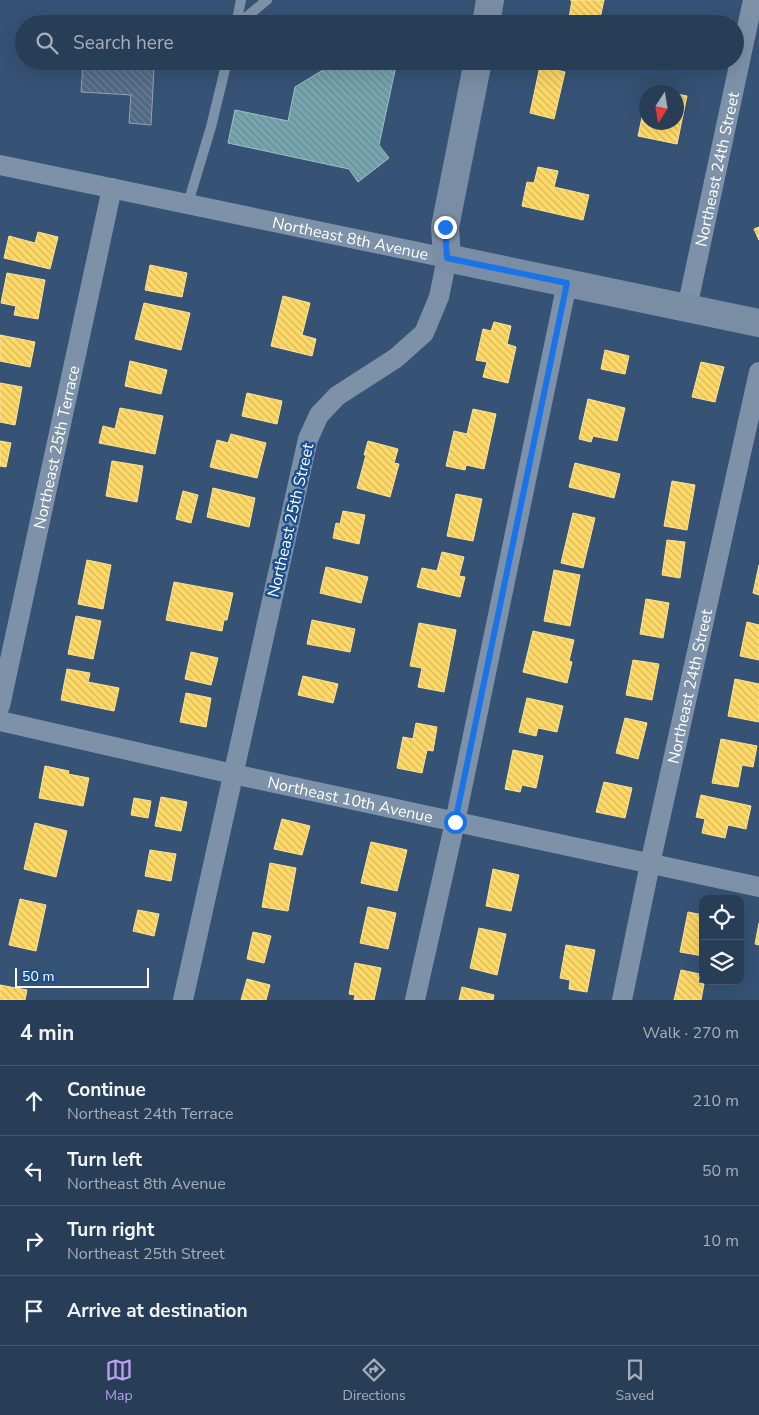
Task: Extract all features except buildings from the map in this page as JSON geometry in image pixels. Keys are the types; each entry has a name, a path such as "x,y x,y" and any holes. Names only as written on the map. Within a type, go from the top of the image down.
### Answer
{"street":[{"path":"488,15 490,0"},
{"name":"Northeast 24th Street","path":"744,42 753,0"},
{"name":"Northeast 25th Street","path":"183,1000 308,438 319,415 337,396 396,358 424,333 439,297 447,258 445,227 476,70"},
{"name":"Northeast 24th Street","path":"687,308 738,70"},
{"name":"Northeast 8th Avenue","path":"0,165 759,323"},
{"name":"Northeast 25th Terrace","path":"0,706 112,188"},
{"path":"416,1000 567,283"},
{"name":"Northeast 24th Street","path":"622,1000 650,864 759,372"},
{"name":"Northeast 10th Avenue","path":"0,721 233,774 759,887"}],"lane":[{"path":"238,15 241,0"},
{"path":"248,15 267,0"},
{"path":"188,203 211,127 225,70"}],"route":[{"path":"445,227 447,258 567,283 455,822"}]}
